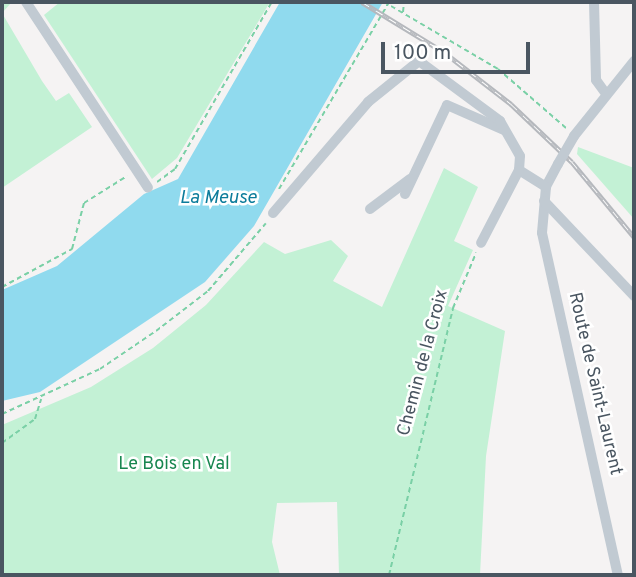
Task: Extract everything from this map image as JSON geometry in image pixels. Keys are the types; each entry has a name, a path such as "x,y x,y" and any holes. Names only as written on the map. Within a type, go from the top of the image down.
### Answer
{"street":[{"path":"26,2 148,188"},
{"path":"594,2 596,80 604,91"},
{"name":"Route de Saint-Laurent","path":"618,575 542,233 546,187 558,164 604,91 634,61"},
{"path":"273,214 410,64 430,65 507,130 519,170 546,187"},
{"path":"405,194 447,105 507,130"},
{"path":"481,243 519,170"},
{"path":"370,209 412,177"},
{"path":"544,201 634,296"}],"path":[{"path":"148,188 175,169 272,2"},
{"path":"384,2 498,69 574,136"},
{"path":"2,414 41,399 100,369 208,291 273,214 281,186 389,2"},
{"path":"402,13 404,2"},
{"path":"2,287 72,249 84,203 136,170"},
{"name":"Chemin de la Croix","path":"389,575 453,308 481,243"},
{"path":"2,443 35,419 41,399"}],"green space":[{"path":"2,2 12,2 2,13"},
{"path":"60,2 270,2 177,158 152,179 44,15"},
{"path":"2,13 56,101 69,93 92,127 2,188"},
{"path":"578,147 634,168 634,219 577,154"},
{"name":"Le Bois en Val","path":"444,168 478,187 454,241 473,250 448,306 505,331 486,456 480,575 339,575 337,502 277,503 272,542 280,575 2,575 2,425 91,387 153,348 206,305 264,242 285,254 331,240 348,256 333,281 382,307"}],"water":[{"name":"La Meuse","path":"280,2 383,2 254,226 205,282 40,392 2,401 2,290 57,266 144,194 178,179"}],"railway":[{"path":"362,2 444,52 511,104 572,162 634,237"}]}
